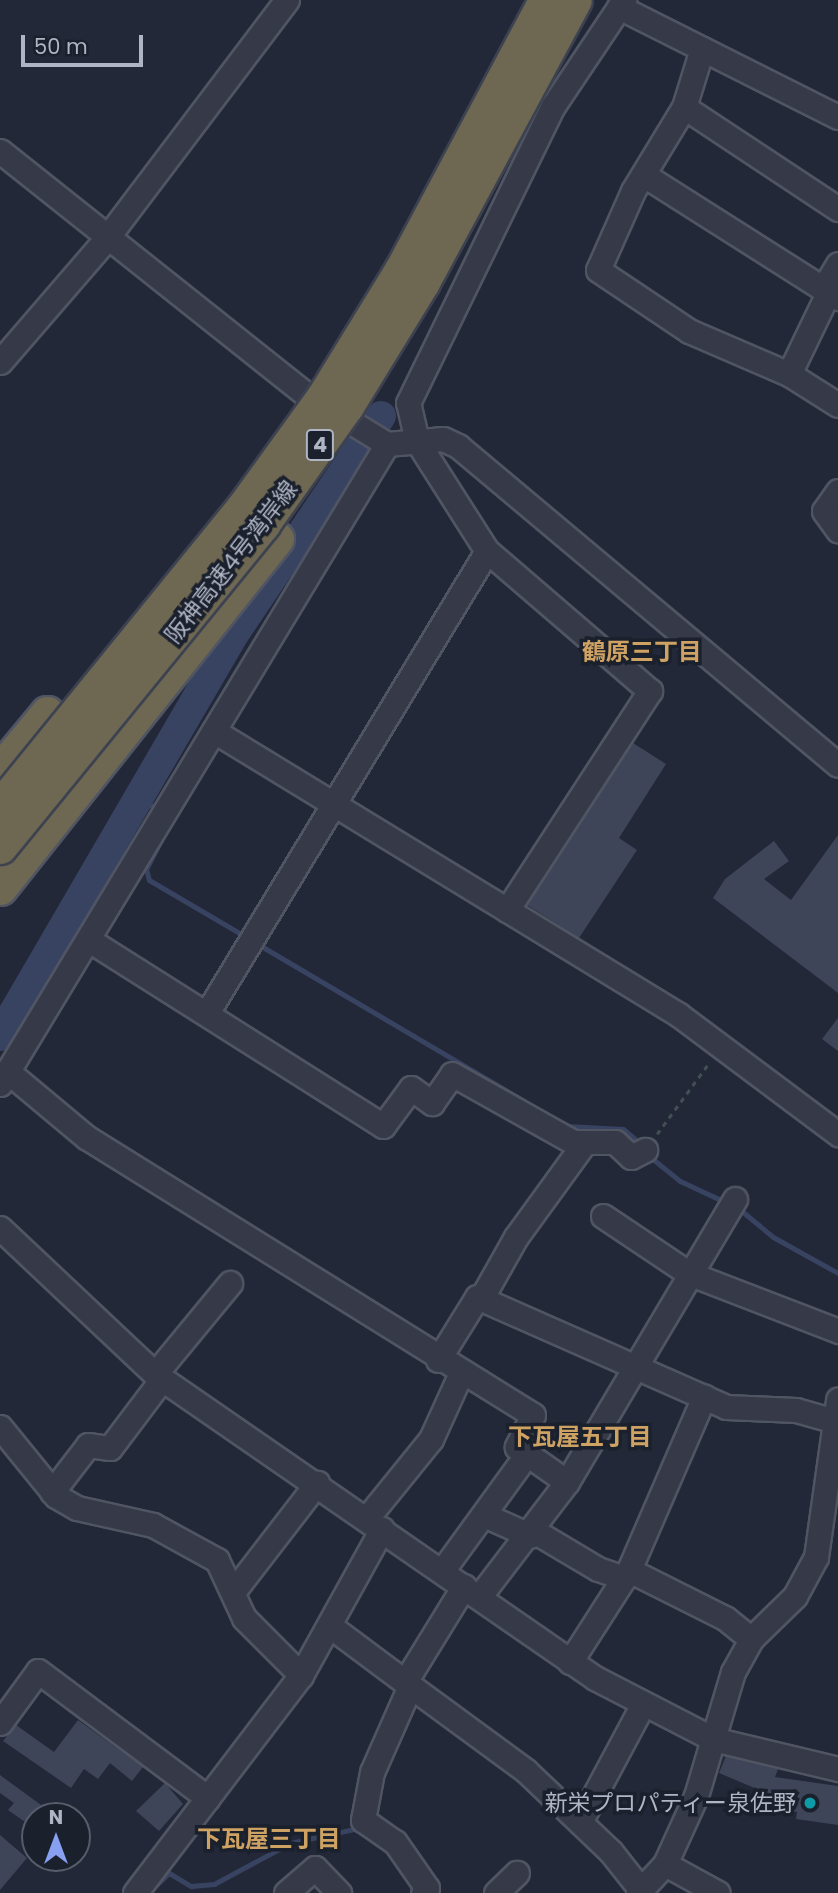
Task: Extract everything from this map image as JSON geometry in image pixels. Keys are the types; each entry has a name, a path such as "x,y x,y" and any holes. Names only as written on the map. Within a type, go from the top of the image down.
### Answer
{"highway":[{"name":"阪神高速4号湾岸線","path":"0,806 250,498 401,270 545,0"},
{"name":"阪神高速4号湾岸線","path":"0,847 307,464 386,343 492,158 575,0"},
{"path":"0,888 232,604 285,528 390,363 492,158"},
{"path":"0,771 247,485 401,270"}],"street":[{"path":"0,362 106,239 287,0"},
{"path":"507,910 650,691 487,551 416,441 408,403 464,281 575,66 621,3 702,49 838,117"},
{"path":"702,49 684,107 644,176 598,270 689,331 789,374 838,405"},
{"path":"684,107 838,209"},
{"path":"0,151 274,373 387,444 443,439 458,446 838,765"},
{"path":"644,176 830,293"},
{"path":"789,374 830,293 838,264"},
{"path":"387,444 89,940 3,1077 86,1137 438,1360 533,1415 516,1447 567,1482"},
{"path":"838,491 824,511 838,530"},
{"path":"207,1013 336,806 487,551"},
{"path":"214,731 507,910 721,1047 838,1133"},
{"path":"89,940 383,1126 411,1088 432,1103 452,1074 573,1142 615,1142 631,1157 645,1150"},
{"path":"438,1360 481,1299 516,1237 586,1142"},
{"path":"423,1893 427,1888 395,1842 363,1820 372,1772 408,1684 471,1592 533,1534 639,1366 688,1273 735,1199"},
{"path":"603,1216 688,1273 838,1331"},
{"path":"0,1228 159,1376 317,1483 570,1662 642,1706 713,1739 838,1769"},
{"path":"52,1492 88,1445 110,1448 159,1376 230,1283"},
{"path":"330,1626 526,1771 580,1822 640,1892 666,1864 751,1639 795,1596 816,1558 836,1415 796,1410 751,1412 704,1397 639,1366 481,1299"},
{"path":"135,1893 302,1675 330,1626 343,1590 374,1523 431,1439 461,1373"},
{"path":"570,1662 627,1574 704,1397"},
{"path":"0,1427 52,1492 77,1508 153,1525 217,1560 244,1618 302,1675"},
{"path":"442,1571 527,1454"},
{"path":"233,1592 317,1483"},
{"path":"484,1516 533,1534 598,1569 627,1574 725,1618 751,1639"},
{"path":"0,1723 38,1671 208,1798"},
{"path":"580,1822 642,1706"},
{"path":"666,1864 718,1893"},
{"path":"286,1893 315,1868 338,1893"},
{"path":"496,1893 516,1873"}],"path":[{"path":"645,1150 721,1047"}],"building":[{"path":"633,743 666,764 619,838 637,850 579,938 527,905"},
{"path":"838,835 838,993 713,898 725,879 774,841 789,861 764,879 791,900"},
{"path":"838,1018 838,1051 822,1039"},
{"path":"78,1720 143,1767 132,1781 110,1763 98,1779 84,1769 71,1788 3,1741 16,1725 54,1752"},
{"path":"726,1756 778,1769 775,1777 838,1786 838,1825 796,1819 797,1812 781,1809 783,1800 719,1773"},
{"path":"0,1775 37,1802 21,1802 21,1819 8,1810 14,1803 0,1793"},
{"path":"165,1783 183,1804 159,1831 136,1811"},
{"path":"0,1835 21,1853 21,1865 0,1890"}],"waterway":[{"path":"0,1036 234,634 381,416"},
{"path":"140,799 157,809"},
{"path":"161,840 146,869 149,880 241,934"},
{"path":"261,946 524,1101"},
{"path":"566,1126 623,1129 641,1144"},
{"path":"649,1156 680,1181 725,1202"},
{"path":"738,1208 773,1237 838,1273"},
{"path":"148,1893 169,1873 191,1886 214,1884 290,1843 359,1828"}],"place":[{"name":"新栄プロパティー泉佐野","path":"810,1803"}],"district":[{"name":"鶴原三丁目","path":"642,652"},
{"name":"下瓦屋五丁目","path":"580,1437"},
{"name":"下瓦屋三丁目","path":"269,1839"}]}
